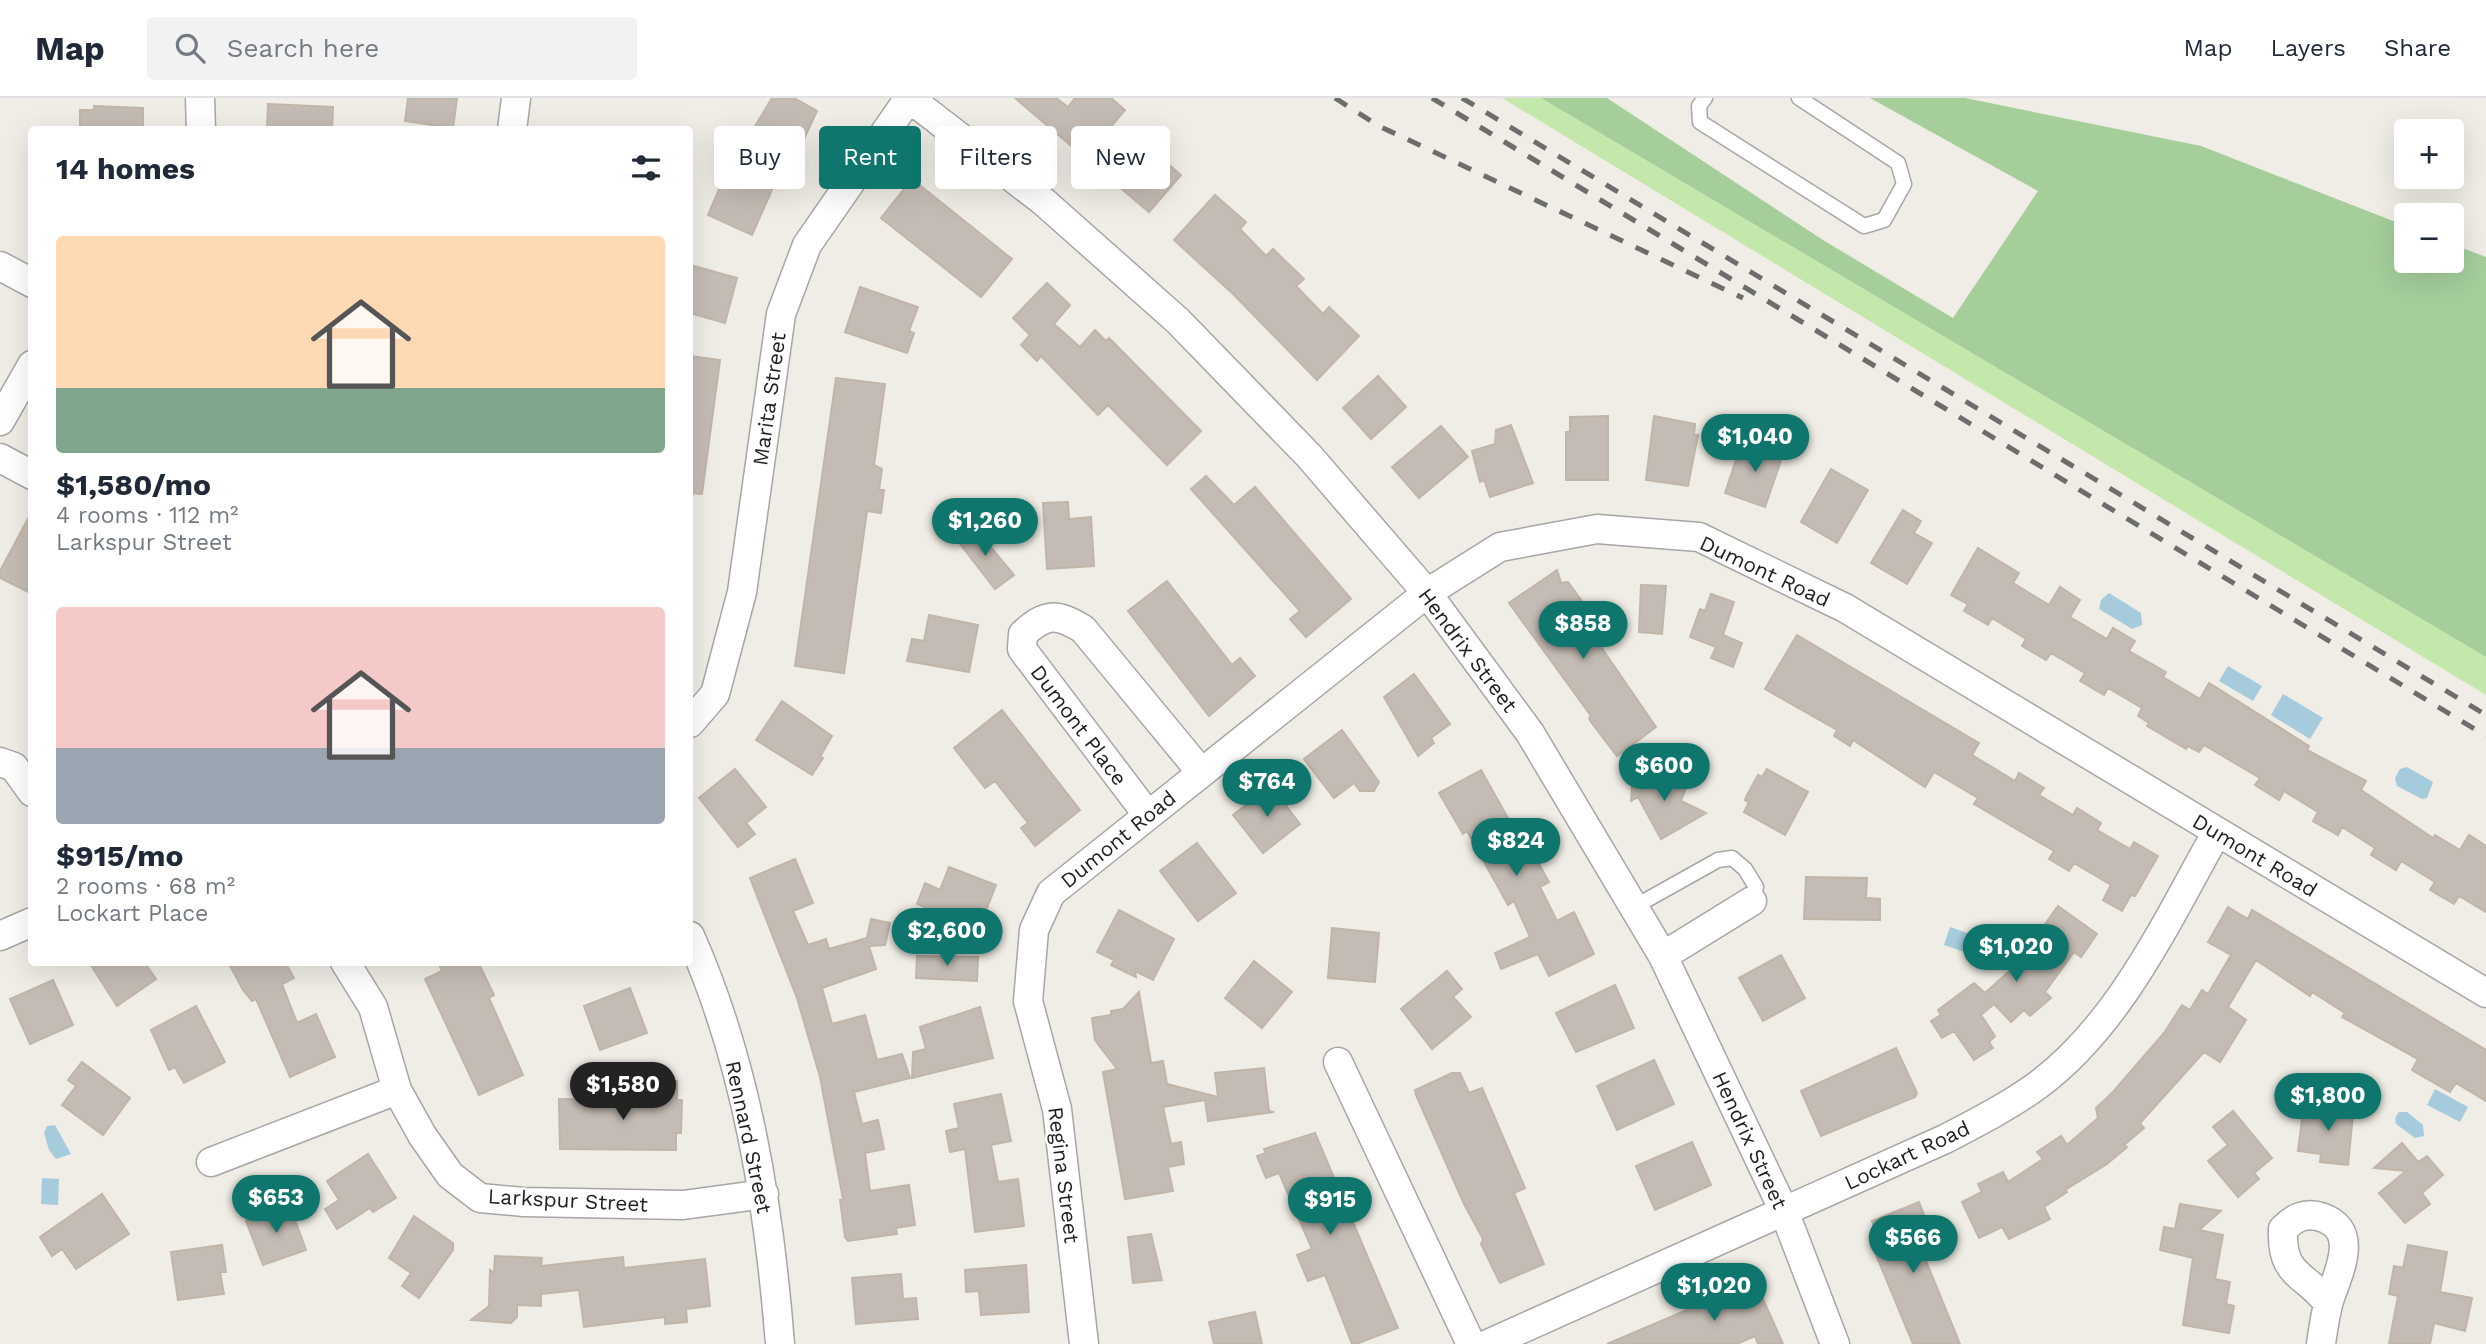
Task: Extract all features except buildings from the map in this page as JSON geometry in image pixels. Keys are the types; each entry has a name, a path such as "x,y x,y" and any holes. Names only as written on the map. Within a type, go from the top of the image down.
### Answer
{"street":[{"path":"200,98 201,126"},
{"path":"512,126 516,98"},
{"name":"Hendrix Street","path":"909,98 1044,202 1178,321 1309,456 1427,593 1530,733 1663,956 1784,1211 1835,1344"},
{"name":"Marita Street","path":"693,720 715,694 742,592 782,314 807,245 909,98"},
{"path":"0,267 28,281"},
{"path":"0,421 28,372"},
{"path":"0,458 28,473"},
{"name":"Dumont Road","path":"1030,1009 1028,1001 1034,930 1051,893 1427,593 1500,547 1534,538 1597,529 1699,537 1844,608 2486,993"},
{"name":"Dumont Place","path":"1147,814 1022,649 1023,634 1040,619 1063,617 1083,629 1200,772"},
{"path":"0,762 14,767 28,786"},
{"name":"Lockart Road","path":"1488,1344 1945,1139 1993,1114 2039,1084 2090,1037 2144,961 2217,832"},
{"path":"1663,956 1752,901"},
{"path":"0,936 28,924"},
{"name":"Rennard Street","path":"693,945 735,1065 764,1194 773,1255 779,1344"},
{"name":"Larkspur Street","path":"347,966 373,1007 397,1090 422,1135 450,1175 480,1198 524,1202 683,1205 764,1194"},
{"name":"Regina Street","path":"1030,1009 1057,1109 1084,1344"},
{"path":"1338,1062 1471,1344"},
{"path":"211,1163 397,1090"},
{"path":"2321,1344 2329,1303"}],"lane":[{"path":"1705,98 1699,106 1700,122 1864,226 1884,220 1904,184 1898,163 1799,98"},
{"path":"1634,907 1718,860 1732,858 1745,869 1756,887 1752,901"}],"green space":[{"path":"1502,98 1541,98 2486,657 2486,695"},
{"path":"1541,98 1607,98 1823,240 1953,318 2038,191 1870,98 1965,98 2201,146 2394,221 2394,273 2464,273 2464,249 2486,257 2486,657"}],"water":[{"path":"2109,593 2141,613 2142,625 2132,629 2099,609 2101,600"},
{"path":"2228,666 2262,686 2253,701 2219,681"},
{"path":"2283,694 2323,718 2310,739 2271,715"},
{"path":"2407,767 2433,782 2427,798 2422,799 2397,786 2395,778 2400,769"},
{"path":"1950,927 1970,934 1964,952 1944,945"},
{"path":"2435,1089 2468,1107 2460,1122 2427,1105"},
{"path":"2399,1112 2407,1112 2423,1125 2424,1136 2415,1138 2396,1124 2395,1118"},
{"path":"55,1125 71,1154 56,1159 49,1150 44,1133 47,1126"},
{"path":"42,1178 59,1179 58,1205 41,1204"}],"railway":[{"path":"1335,98 1379,126 1743,298"},
{"path":"1432,98 2486,736"},
{"path":"1462,98 2486,715"}]}
